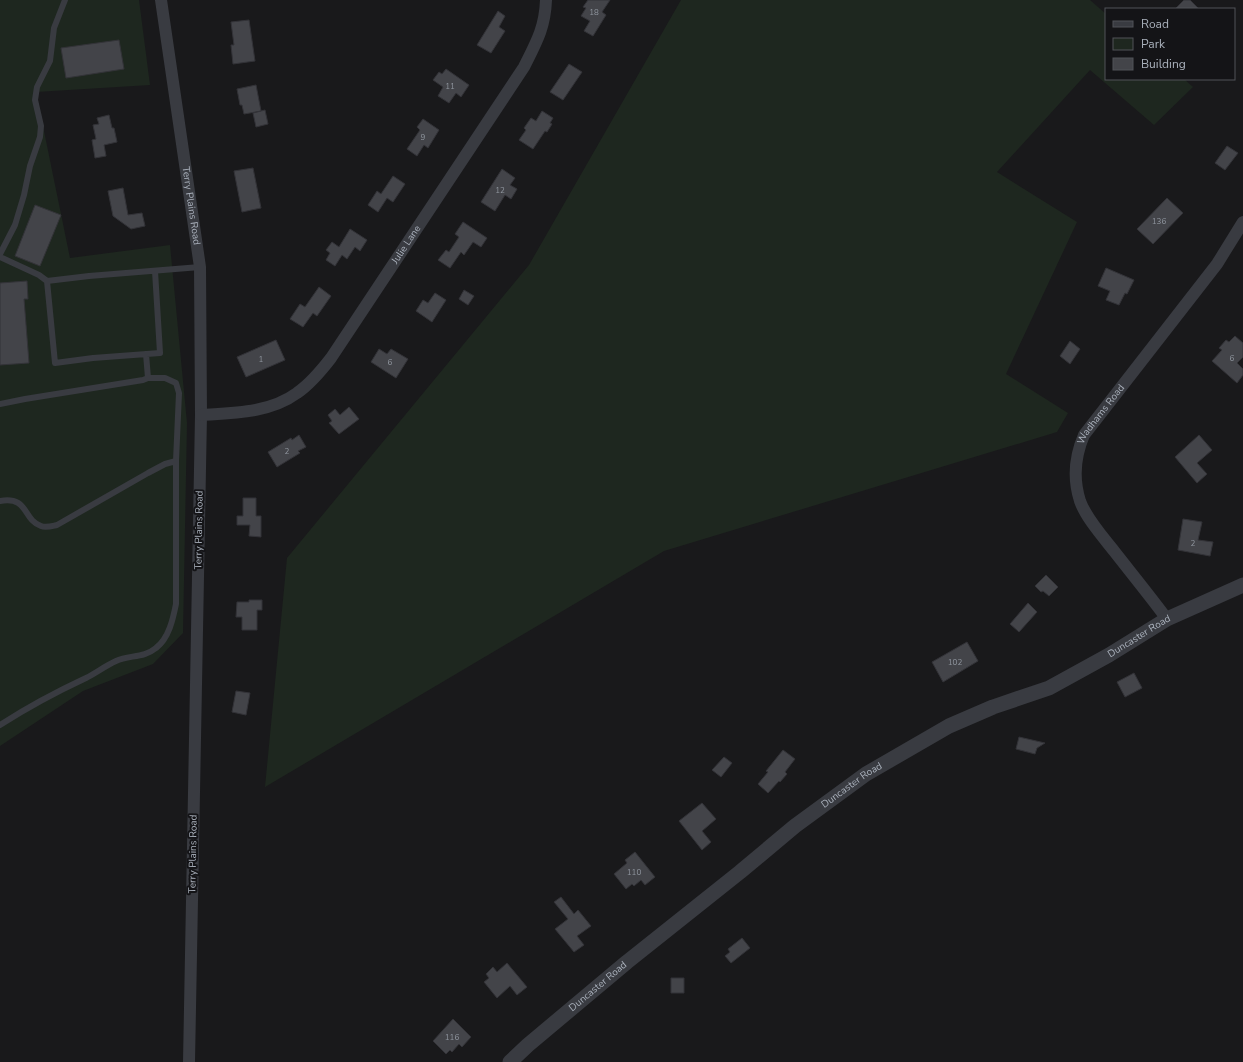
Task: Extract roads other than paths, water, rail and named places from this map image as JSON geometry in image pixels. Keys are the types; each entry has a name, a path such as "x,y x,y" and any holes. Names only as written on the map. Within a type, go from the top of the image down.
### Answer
{"street":[{"name":"Terry Plains Road","path":"161,0 200,267 201,414 188,1062"},
{"name":"Julie Lane","path":"201,414 236,413 265,408 277,404 296,394 310,383 331,358 524,67 537,41 543,24 546,0"},
{"name":"Wadhams Road","path":"1167,618 1102,536 1080,502 1076,484 1077,457 1084,435 1217,264 1243,222"},
{"name":"Duncaster Road","path":"510,1062 528,1045 621,967 795,826 866,774 948,726 992,708 1049,688 1109,655 1167,618 1243,585"}],"lane":[{"path":"65,0 54,28 50,61 37,87 35,100 41,126 38,146 30,166 24,195 15,225 0,256 39,275 47,281 200,267"},
{"path":"47,281 55,363 93,358 160,353 155,271"},
{"path":"146,354 148,378"},
{"path":"0,404 148,378 165,378 176,383 180,393 176,462 176,604 173,621 163,642 156,649 145,655 132,656 117,660 87,677 66,686 0,725"},
{"path":"0,501 15,500 35,522 42,527 49,527 57,525 165,464 176,462"}]}
